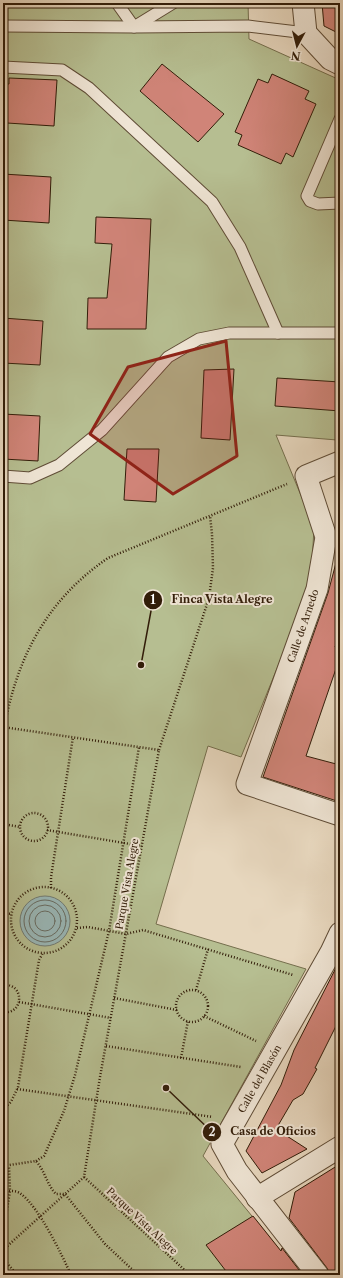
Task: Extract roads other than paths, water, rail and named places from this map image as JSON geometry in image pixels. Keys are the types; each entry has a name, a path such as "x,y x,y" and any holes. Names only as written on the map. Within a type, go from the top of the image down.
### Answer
{"street":[{"path":"303,3 306,34 330,59 340,64"},
{"name":"Calle de Arnedo","path":"340,462 306,476 326,537 317,589 247,784 340,815"},
{"name":"Calle del Blasón","path":"318,1275 237,1171 222,1144 336,954 340,933"},
{"path":"257,1198 340,1147"}],"lane":[{"path":"118,3 134,27"},
{"path":"134,27 173,3"},
{"path":"3,26 248,26 306,34"},
{"path":"3,67 62,70 89,88 212,202 240,247 278,333"},
{"path":"340,119 307,196 310,201 318,204 340,203"},
{"path":"3,476 30,478 59,465 102,430 168,356 199,339 229,333 340,333"}],"water":[{"path":"45,896 55,898 63,903 68,911 70,921 68,931 63,939 55,944 45,946 35,944 27,939 22,931 20,921 22,911 27,903 35,898"}],"place":[{"name":"Finca Vista Alegre","path":"141,665"},
{"name":"Casa de Oficios","path":"166,1088"}]}
